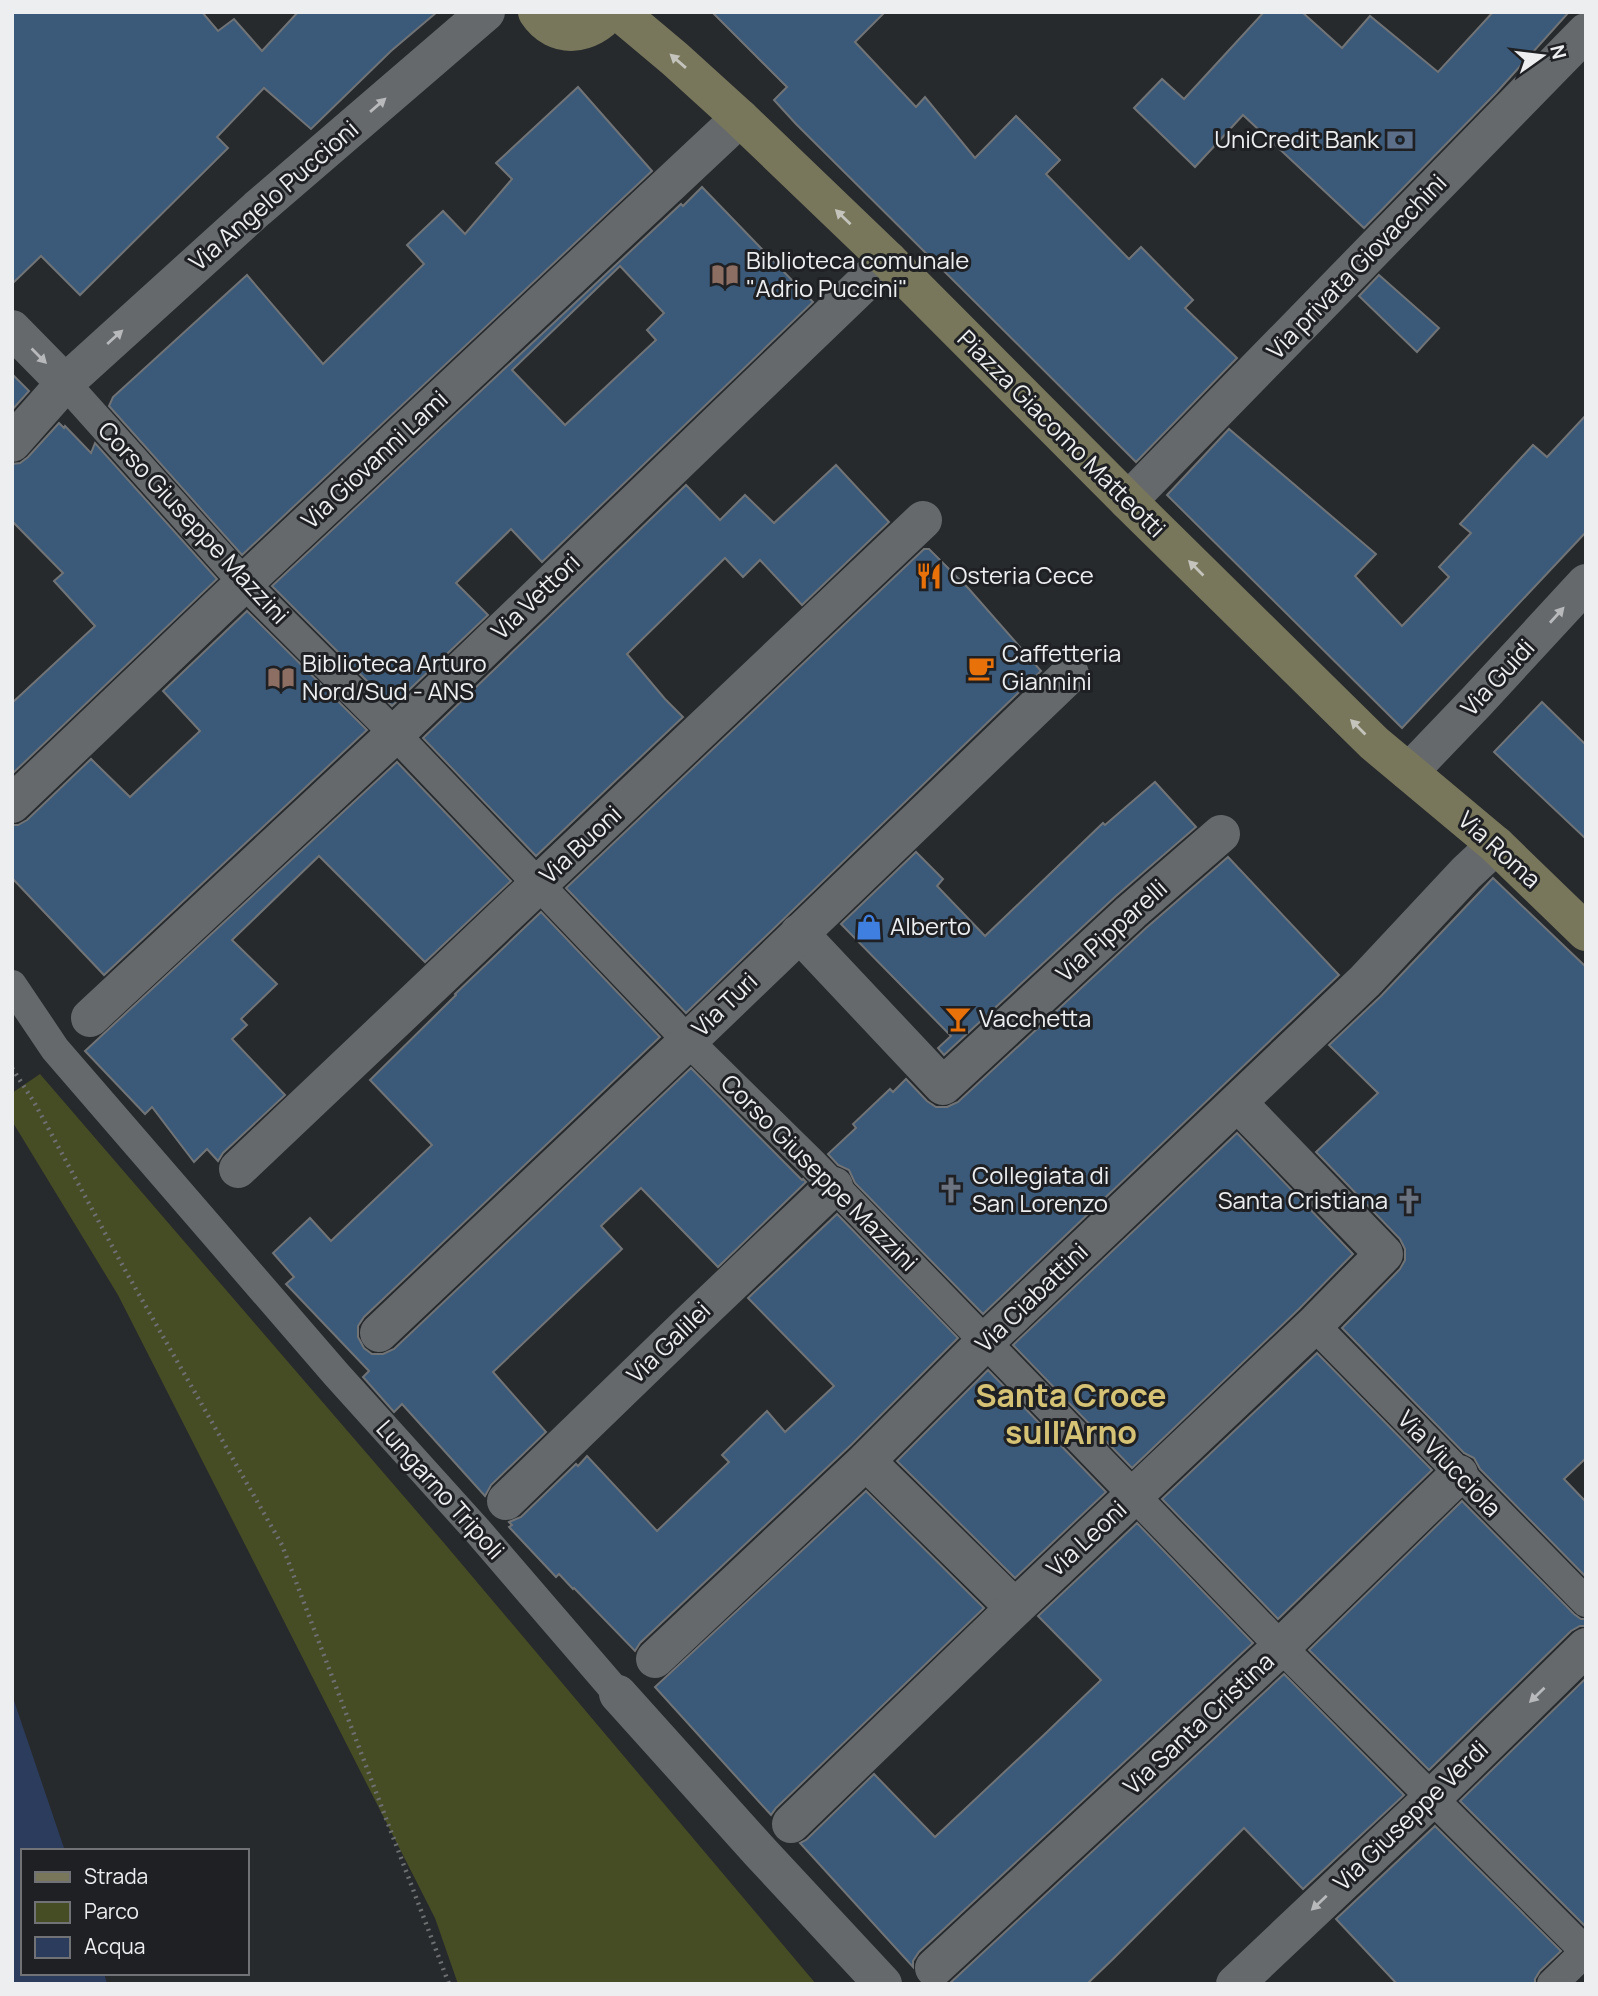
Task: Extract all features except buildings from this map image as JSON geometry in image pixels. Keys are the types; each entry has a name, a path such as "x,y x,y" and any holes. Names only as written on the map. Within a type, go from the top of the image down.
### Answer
{"main road":[{"path":"537,12 555,29 570,32 584,31 597,25 609,12"},
{"name":"Piazza Giacomo Matteotti","path":"619,12 740,118 888,260 1374,743 1409,772"},
{"name":"Via Roma","path":"1409,772 1496,845 1586,932"}],"street":[{"name":"Via Angelo Puccioni","path":"12,443 65,383 257,209 486,12"},
{"name":"Via privata Giovacchini","path":"1128,501 1586,32"},
{"name":"Via Giovanni Lami","path":"12,804 740,118"},
{"name":"Via Vettori","path":"90,1018 395,734 888,260"},
{"path":"12,329 65,383"},
{"name":"Corso Giuseppe Mazzini","path":"65,383 244,583 395,734 688,1041 834,1186 1281,1647 1586,1952"},
{"name":"Via Buoni","path":"238,1169 923,520"},
{"name":"Via Guidi","path":"1409,772 1586,583"},
{"name":"Via Turi","path":"379,1333 1070,674"},
{"name":"Via Pipparelli","path":"799,933 943,1086 1131,912 1221,834"},
{"name":"Via Ciabattini","path":"655,1659 866,1461 985,1342 1365,981 1466,873 1496,845"},
{"name":"Lungarno Tripoli","path":"12,985 64,1060 336,1374 476,1529 618,1694 883,1984"},
{"name":"Via Leoni","path":"791,1824 1014,1608 1314,1325 1384,1254 1238,1102"},
{"name":"Via Galilei","path":"506,1501 834,1186"},
{"name":"Via Viucciola","path":"1314,1325 1586,1602"},
{"path":"866,1461 1014,1608"},
{"name":"Via Santa Cristina","path":"934,1968 1281,1647 1459,1474"},
{"name":"Via Giuseppe Verdi","path":"1235,1984 1431,1799 1586,1647"},
{"path":"1552,1984 1586,1952"}],"path":[{"path":"12,1068 34,1102 125,1270 282,1545 449,1984"}],"green space":[{"path":"40,1074 444,1543 816,1984 458,1984 435,1918 118,1295 12,1121 12,1093"}],"water":[{"path":"12,1695 64,1849 21,1849 21,1975 105,1975 107,1984 12,1984"}],"place":[{"name":"UniCredit Bank","path":"1400,140"},
{"name":"Biblioteca comunale \"Adrio Puccini\"","path":"725,275"},
{"name":"Osteria Cece","path":"929,576"},
{"name":"Caffetteria Giannini","path":"981,668"},
{"name":"Biblioteca Arturo Nord/Sud - ANS","path":"281,678"},
{"name":"Alberto","path":"869,927"},
{"name":"Vacchetta","path":"958,1019"},
{"name":"Collegiata di San Lorenzo","path":"951,1190"},
{"name":"Santa Cristiana","path":"1409,1201"}],"district":[{"name":"Santa Croce sull'Arno","path":"1071,1414"}]}
